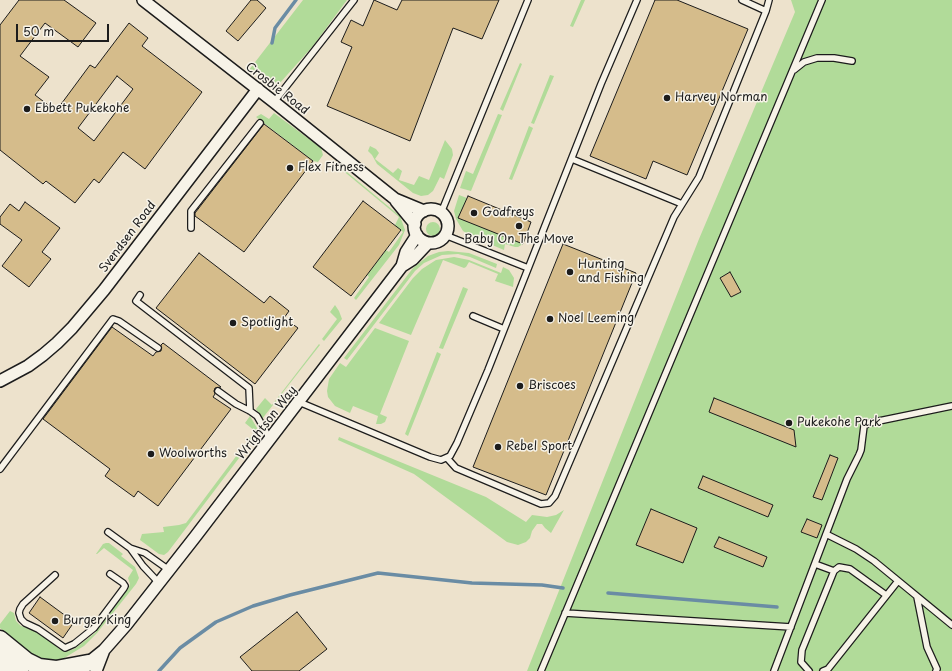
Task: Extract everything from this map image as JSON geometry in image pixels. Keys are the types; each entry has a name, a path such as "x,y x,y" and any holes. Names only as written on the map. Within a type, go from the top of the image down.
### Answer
{"main road":[{"path":"0,639 27,660 39,667 56,669 87,668"},
{"path":"0,653 20,671"}],"street":[{"name":"Crosbie Road","path":"143,0 258,89 395,199 424,211"},
{"name":"Svendsen Road","path":"0,381 28,366 43,355 72,328 104,290 258,89"},
{"name":"Crosbie Road","path":"395,199 416,229"},
{"path":"433,210 441,213 447,221 448,226 445,235 438,242 428,243 420,239 416,229 416,219 424,211 433,210"},
{"name":"Wrightson Way","path":"402,266 406,252 416,229"},
{"name":"Wrightson Way","path":"87,668 126,625 196,537 402,266 413,259 428,243"}],"lane":[{"path":"274,102 354,0"},
{"path":"441,213 528,0"},
{"path":"299,402 418,453 440,460 447,458 453,452 637,0"},
{"path":"742,0 766,11"},
{"path":"447,458 456,468 541,504 549,503 556,496 674,217 699,177 766,11 769,0"},
{"path":"541,671 822,0"},
{"path":"792,72 804,62 817,58 834,58 852,61"},
{"path":"191,228 191,211 260,123"},
{"path":"572,159 682,204"},
{"path":"445,235 528,268"},
{"path":"140,295 136,301 249,388 250,411"},
{"path":"473,316 504,329"},
{"path":"0,469 113,319 119,321 158,348"},
{"path":"218,391 236,404 257,416 270,439"},
{"path":"774,671 847,479 860,455 864,426 869,423 952,406"},
{"path":"108,532 130,548 145,553 169,570"},
{"path":"826,534 856,549 952,625"},
{"path":"130,548 143,566 159,583"},
{"path":"815,564 834,571"},
{"path":"809,671 801,662 802,650 834,571 839,567 850,569 886,595"},
{"path":"55,575 23,604 19,613 21,619 25,623 38,629 65,648 74,644 94,628 124,588 125,586 123,583 110,574"},
{"path":"823,671 828,669 898,581"},
{"path":"917,597 927,647 937,669 936,671"},
{"path":"566,613 791,627"}],"green space":[{"path":"303,0 347,0 313,46 279,84 249,70"},
{"path":"581,0 585,0 573,27 570,26"},
{"name":"Pukekohe Park","path":"791,0 952,0 952,671 527,671 699,239 795,12"},
{"path":"520,63 522,64 503,111 500,109"},
{"path":"550,75 554,76 534,124 531,123"},
{"path":"274,113 321,148 323,155 318,162 313,161 256,117 261,114 269,119"},
{"path":"498,114 502,115 471,191 460,188 466,171 473,174"},
{"path":"529,126 533,128 512,180 509,179"},
{"path":"445,140 452,149 453,155 444,179 440,177 433,191 428,195 421,196 413,193 377,164 368,151 370,146 376,149 379,153 375,159 393,173 398,168 402,171 399,180 414,185 419,176 429,180"},
{"path":"342,168 400,216 405,230 399,245 356,300 354,298 369,277 367,275 386,250 389,252 403,232 395,225 399,217 341,169"},
{"path":"459,195 467,198 523,244 515,247 505,244 504,250 463,231 456,219 454,211"},
{"path":"433,222 438,224 440,229 438,234 433,236 428,234 426,229 428,224"},
{"path":"448,251 469,253 497,264 496,268 470,257 458,254 442,255 424,263 415,271 347,360 344,358 413,268 428,256 439,252"},
{"path":"454,257 469,260 501,273 503,267 509,270 514,278 513,287 495,281 498,274 469,262 464,268 443,260 411,335 379,323 413,278 422,269 436,260"},
{"path":"463,287 468,289 443,349 439,348"},
{"path":"335,305 342,319 324,341 322,339 337,319 330,312"},
{"path":"375,328 409,341 380,414 387,417 385,422 381,424 376,424 378,416 353,406 350,413 335,406 328,397 327,391 329,379 340,363 346,367"},
{"path":"319,344 320,345 262,419 256,409 265,398 272,405"},
{"path":"437,352 441,354 408,436 405,434"},
{"path":"250,416 257,428 258,433 168,552 164,555 159,554 140,540 142,534 164,532 163,527 186,523 255,431 245,423"},
{"path":"339,437 486,497 526,522 532,515 547,517 556,515 564,510 551,533 542,524 537,524 532,531 530,538 526,542 518,545 507,542 414,474 338,440"},
{"path":"109,543 123,554 121,556 135,567 139,578 136,584 97,633 84,646 61,660 44,660 27,652 0,628 0,624 10,611 14,613 16,621 21,626 36,631 51,641 59,649 68,651 74,649 95,633 129,587 130,584 128,578 133,570 104,548 96,554 103,544"}],"building":[{"path":"19,0 64,0 96,23 78,47 45,23 20,56 49,77 35,95 56,111 90,65 95,68 129,23 148,38 142,46 202,92 145,169 123,152 99,183 94,179 75,203 46,181 43,184 0,150 0,25","holes":["117,76 133,89 94,141 78,128"]},
{"path":"251,0 257,0 266,8 238,41 226,31"},
{"path":"374,0 397,10 402,0 499,0 482,39 453,28 410,141 327,106 352,47 341,42 351,20 363,26"},
{"name":"Harvey Norman","path":"655,0 677,0 748,29 687,175 653,161 646,179 590,156"},
{"path":"264,124 313,161 244,252 195,216 195,213"},
{"path":"468,196 531,222 523,244 458,218"},
{"path":"363,201 401,230 351,296 313,267"},
{"path":"25,202 60,228 42,252 51,259 29,287 2,266 22,240 0,224 0,217 10,204 19,211"},
{"path":"563,244 636,273 546,495 473,467"},
{"name":"Spotlight","path":"199,253 264,303 270,296 289,311 284,318 298,328 255,384 156,308"},
{"path":"730,272 741,292 731,297 720,278"},
{"name":"Woolworths","path":"112,327 153,356 156,352 161,351 161,345 163,343 221,387 215,388 215,394 213,397 231,409 158,506 138,491 134,497 105,476 110,469 43,419"},
{"path":"714,398 794,430 796,447 709,412"},
{"path":"830,455 838,458 822,500 813,497"},
{"path":"703,476 773,505 768,517 698,488"},
{"path":"651,509 697,528 683,563 636,545"},
{"path":"807,519 822,525 817,538 801,532"},
{"path":"719,537 767,557 763,567 714,547"},
{"path":"40,597 74,622 63,638 29,613"},
{"path":"297,612 327,649 299,671 252,671 240,657"}],"waterway":[{"path":"272,43 275,28 296,0"},
{"path":"159,671 180,648 216,622 253,606 378,573 472,583 542,585 563,588"},
{"path":"608,593 777,607"}],"place":[{"name":"Harvey Norman","path":"667,98"},
{"name":"Ebbett Pukekohe","path":"27,109"},
{"name":"Flex Fitness","path":"290,168"},
{"name":"Godfreys","path":"474,213"},
{"name":"Baby On The Move","path":"519,226"},
{"name":"Hunting and Fishing","path":"570,272"},
{"name":"Noel Leeming","path":"550,319"},
{"name":"Spotlight","path":"233,323"},
{"name":"Briscoes","path":"520,386"},
{"name":"Pukekohe Park","path":"789,423"},
{"name":"Rebel Sport","path":"498,447"},
{"name":"Woolworths","path":"151,454"},
{"name":"Burger King","path":"55,621"}]}
